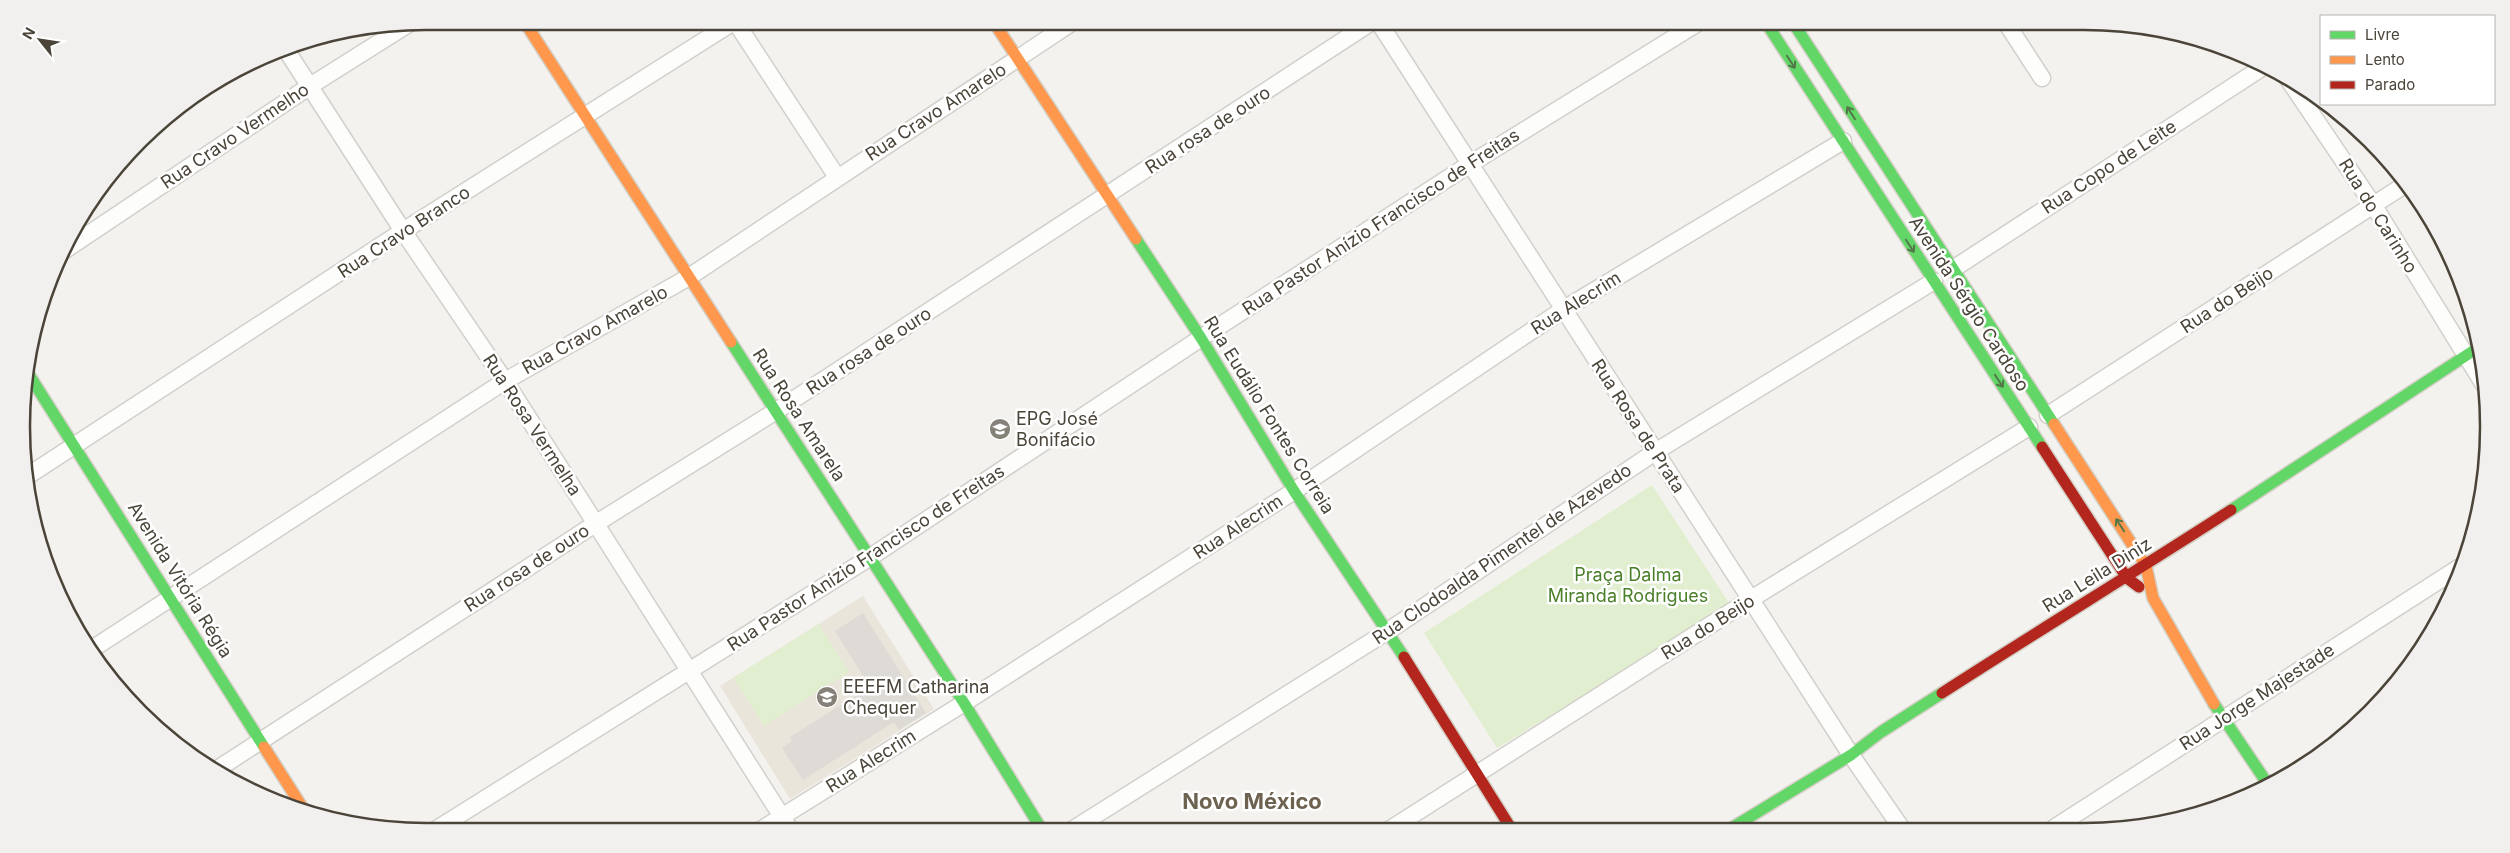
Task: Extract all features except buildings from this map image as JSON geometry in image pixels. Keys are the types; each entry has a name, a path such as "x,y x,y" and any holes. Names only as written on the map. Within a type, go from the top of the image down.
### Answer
{"street":[{"name":"Rua Rosa Amarela","path":"530,30 964,703 1038,823"},
{"name":"Rua Cravo Branco","path":"33,473 403,232 721,30"},
{"path":"741,30 837,177"},
{"name":"Rua Eudálio Fontes Correia","path":"999,30 1200,338 1294,491 1388,631 1508,823"},
{"name":"Rua Cravo Amarelo","path":"96,646 505,381 689,277 1061,30"},
{"name":"Rua rosa de ouro","path":"222,766 595,524 776,411 1108,196 1359,30"},
{"name":"Rua Rosa de Prata","path":"1384,30 1851,755 1898,823"},
{"name":"Rua Pastor Anízio Francisco de Freitas","path":"446,823 869,558 1200,338 1470,164 1686,30"},
{"name":"Avenida Sérgio Cardoso","path":"1771,30 1885,208 2128,578 2153,598"},
{"name":"Avenida Sérgio Cardoso","path":"1798,30 2146,566 2153,598 2223,718 2264,779"},
{"path":"2013,30 2042,78"},
{"name":"Rua Cravo Vermelho","path":"75,243 310,86 397,31"},
{"name":"Rua Rosa Vermelha","path":"289,55 403,232 505,381 786,823"},
{"name":"Rua Copo de Leite","path":"1953,269 2258,70"},
{"name":"Rua do Carinho","path":"2298,93 2374,206 2477,375"},
{"path":"1843,141 1862,129"},
{"name":"Rua Alecrim","path":"772,823 964,703 1294,491 1564,309 1843,141"},
{"name":"Rua do Beijo","path":"2048,415 2400,188"},
{"path":"1885,208 1904,196"},
{"path":"1934,281 1953,269"},
{"name":"Rua Clodoalda Pimentel de Azevedo","path":"1083,823 1388,631 1655,452 1934,281"},
{"name":"Rua Leila Diniz","path":"1740,823 1851,755 1881,732 2013,648 2128,578 2473,352"},
{"name":"Avenida Vitória Régia","path":"33,380 299,802"},
{"path":"2029,427 2048,415"},
{"name":"Rua do Beijo","path":"1400,823 1751,600 2029,427"},
{"name":"Rua Jorge Majestade","path":"2062,823 2452,572"}],"shaded area":[{"name":"EEEFM Catharina Chequer","path":"863,596 934,709 790,799 720,686"}],"green space":[{"name":"Praça Dalma Miranda Rodrigues","path":"1652,485 1731,606 1497,748 1424,633"},
{"path":"819,624 849,672 764,726 733,678"}],"traffic: fast":[{"path":"1771,30 2042,447"},
{"path":"1798,30 2054,424"},
{"path":"1136,239 1201,338 1294,491 1404,657"},
{"path":"731,342 964,703 1038,823"},
{"path":"2231,510 2472,351"},
{"path":"33,380 264,747"},
{"path":"1740,823 1851,755 1881,732 1942,693"},
{"path":"2214,704 2264,779"}],"traffic: slow":[{"path":"530,30 731,342"},
{"path":"999,30 1136,239"},
{"path":"2054,424 2146,566 2153,598 2214,704"},
{"path":"264,747 299,802"}],"traffic: jam":[{"path":"2042,447 2127,578 2139,587"},
{"path":"1942,693 2231,510"},
{"path":"1404,657 1508,823"}],"place":[{"name":"EPG José Bonifácio","path":"1000,429"},
{"name":"EEEFM Catharina Chequer","path":"827,697"}],"district":[{"name":"Novo México","path":"1252,801"}]}
